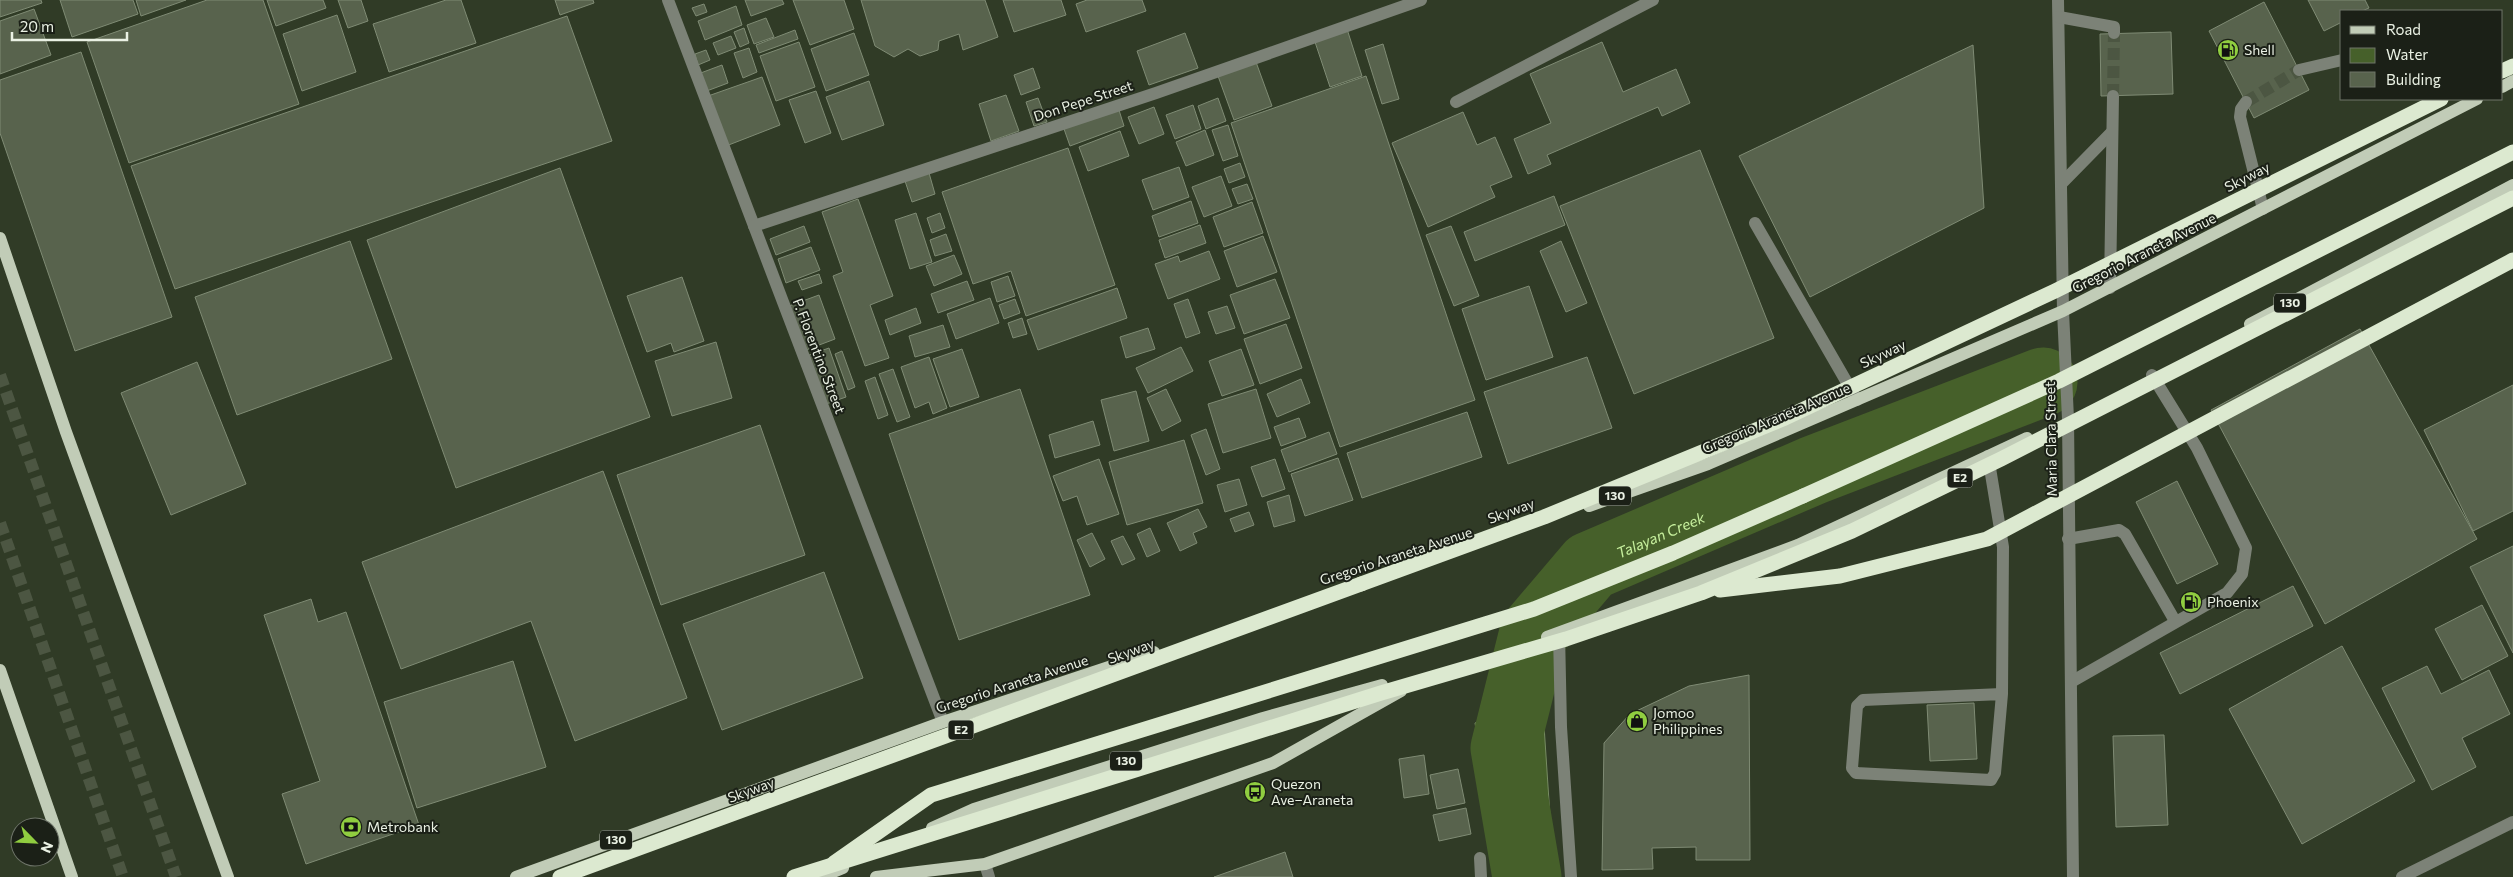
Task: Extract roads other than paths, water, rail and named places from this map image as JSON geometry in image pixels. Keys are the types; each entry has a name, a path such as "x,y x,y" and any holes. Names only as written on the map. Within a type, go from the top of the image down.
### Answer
{"highway":[{"name":"Skyway","path":"560,877 1544,517 1785,418 2055,291 2439,100"},
{"path":"814,877 931,795 1534,609 1768,512 2058,381 2513,152"},
{"name":"E2","path":"794,877 1381,693 1566,638 1701,593 1852,531 1974,472 2513,198"},
{"path":"1701,593 1840,576 1987,539 2513,260"}],"main road":[{"name":"Gregorio Araneta Avenue","path":"516,877 943,722 1528,527 1708,464 2063,311 2263,209 2462,102"},
{"name":"130","path":"821,877 974,809 1263,718 1440,670 1555,635 1798,545 2068,419 2513,186"},
{"path":"0,238 66,432 228,877"},
{"path":"0,670 72,877"},
{"name":"130","path":"876,877 984,864 1274,763 1440,670"}],"street":[{"name":"P. Florentino Street","path":"668,0 943,722"},
{"name":"Don Pepe Street","path":"754,226 1156,93 1421,0"},
{"path":"1456,102 1653,0"},
{"name":"Maria Clara Street","path":"2058,0 2063,311 2068,419 2073,877"},
{"path":"2059,17 2114,27 2114,33"},
{"path":"2299,70 2340,60"},
{"path":"2110,288 2113,96"},
{"path":"2246,102 2241,110 2240,117 2263,209"},
{"path":"2061,184 2112,132"},
{"path":"1755,223 1857,400"},
{"path":"2071,682 2227,593 2242,574 2246,548 2197,448 2152,375"},
{"path":"1988,456 2003,547 2002,694 1995,773 1991,780 1856,773 1852,768 1857,706 1863,700 2002,694"},
{"path":"2068,539 2119,530 2125,534 2175,621"},
{"path":"1555,635 1571,877"},
{"path":"2402,877 2513,822"},
{"path":"1480,858 1481,877"},
{"path":"984,864 989,877"}],"water":[{"path":"1542,695 1554,877 1494,877 1493,836 1475,723"}],"waterway":[{"name":"Talayan Creek","path":"1527,877 1505,748 1534,632 1590,566 1814,470 2043,382"}],"tunnel":[{"path":"2113,96 2114,33"},
{"path":"2246,102 2299,70"},
{"path":"0,375 176,877"},
{"path":"0,523 123,877"}],"place":[{"name":"Shell","path":"2228,50"},
{"name":"Phoenix","path":"2191,602"},
{"name":"Jomoo Philippines","path":"1637,721"},
{"name":"Quezon Ave–Araneta","path":"1255,792"},
{"name":"Metrobank","path":"351,827"}]}
